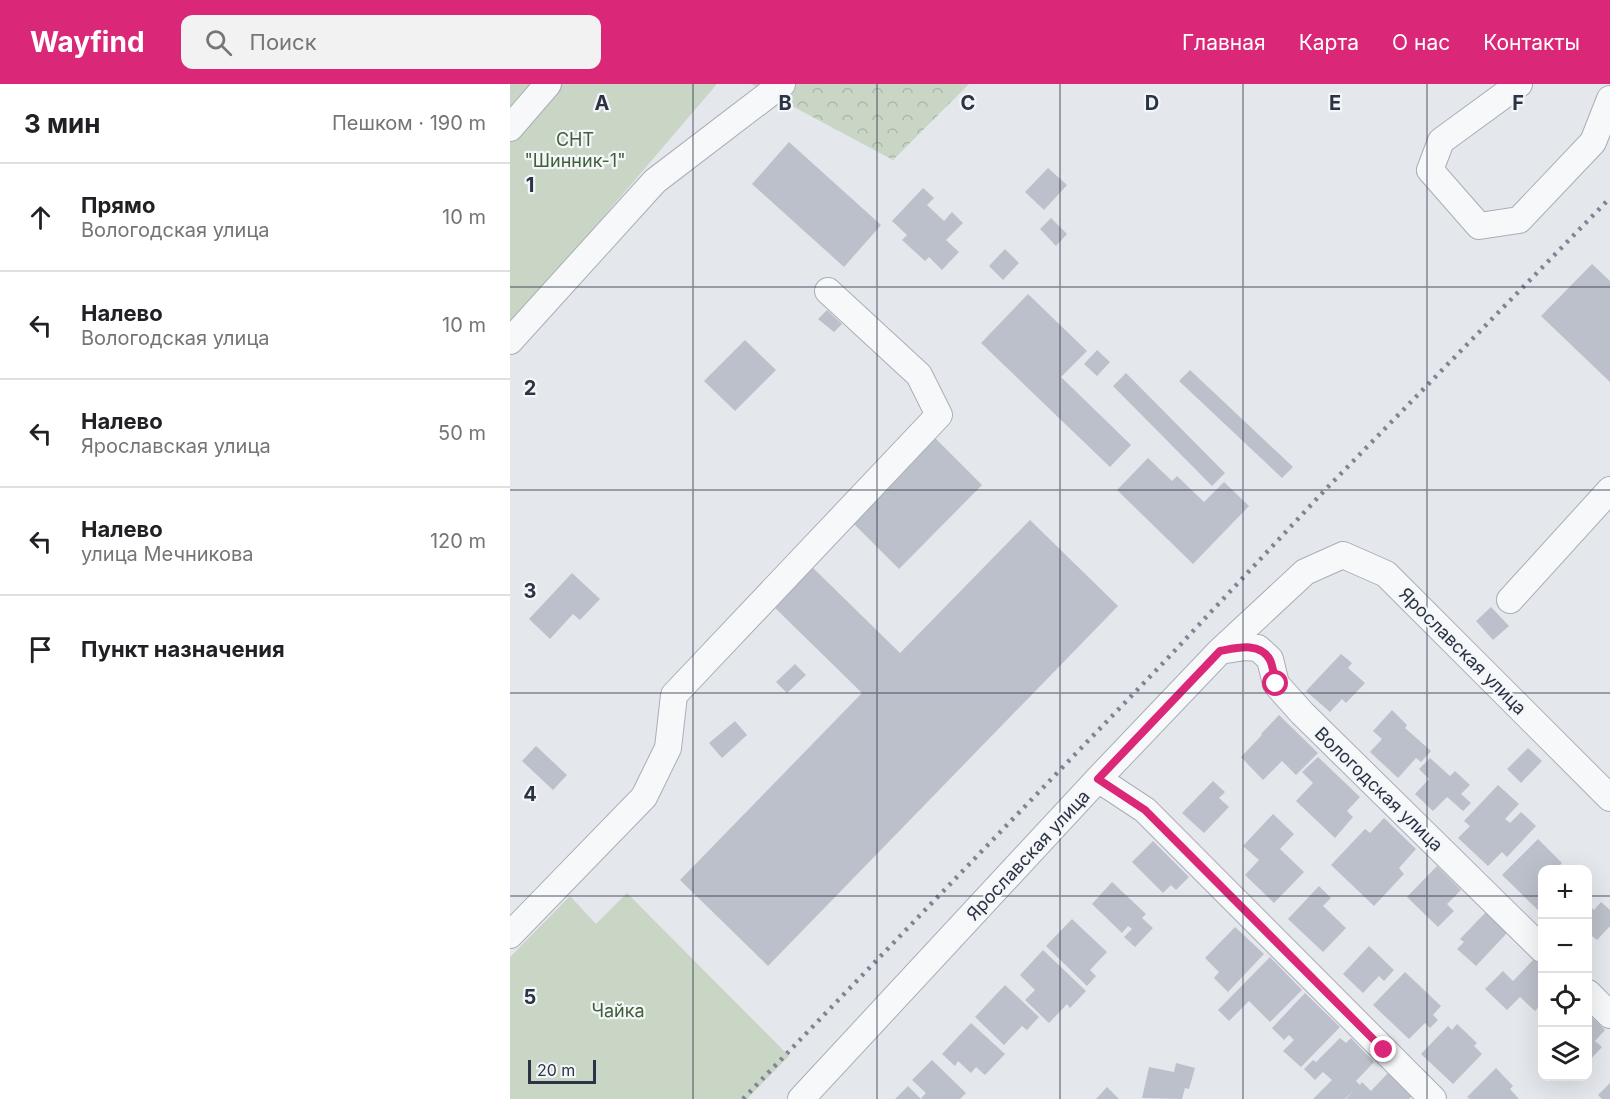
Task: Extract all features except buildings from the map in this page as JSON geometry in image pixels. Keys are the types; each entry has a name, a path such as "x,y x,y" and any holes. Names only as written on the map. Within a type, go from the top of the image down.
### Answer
{"street":[{"path":"510,128 548,84"},
{"path":"510,341 655,181 782,84"},
{"path":"1519,84 1441,141 1430,170 1479,226 1519,220 1593,142 1610,99"},
{"path":"510,935 644,797 668,748 674,695 939,415 919,375 828,291"},
{"path":"1510,600 1610,490"},
{"name":"Ярославская улица","path":"812,1096 1098,779 1220,651 1305,572 1343,555 1386,574 1610,798"},
{"name":"Вологодская улица","path":"1220,651 1245,647 1258,648 1270,658 1276,684 1302,714 1538,945"},
{"path":"1098,779 1145,810 1433,1099"},
{"path":"1592,998 1610,1015"}],"green space":[{"name":"СНТ \"Шинник-1\"","path":"510,84 717,84 510,326"},
{"path":"751,84 969,84 893,160"},
{"name":"Чайка","path":"627,893 789,1056 747,1099 510,1099 510,957 570,896 596,924"}],"railway":[{"path":"743,1099 1166,660 1325,490 1610,198"}],"route":[{"path":"1276,684 1270,658 1258,648 1245,647 1220,651 1098,779 1145,810 1384,1050"}]}
